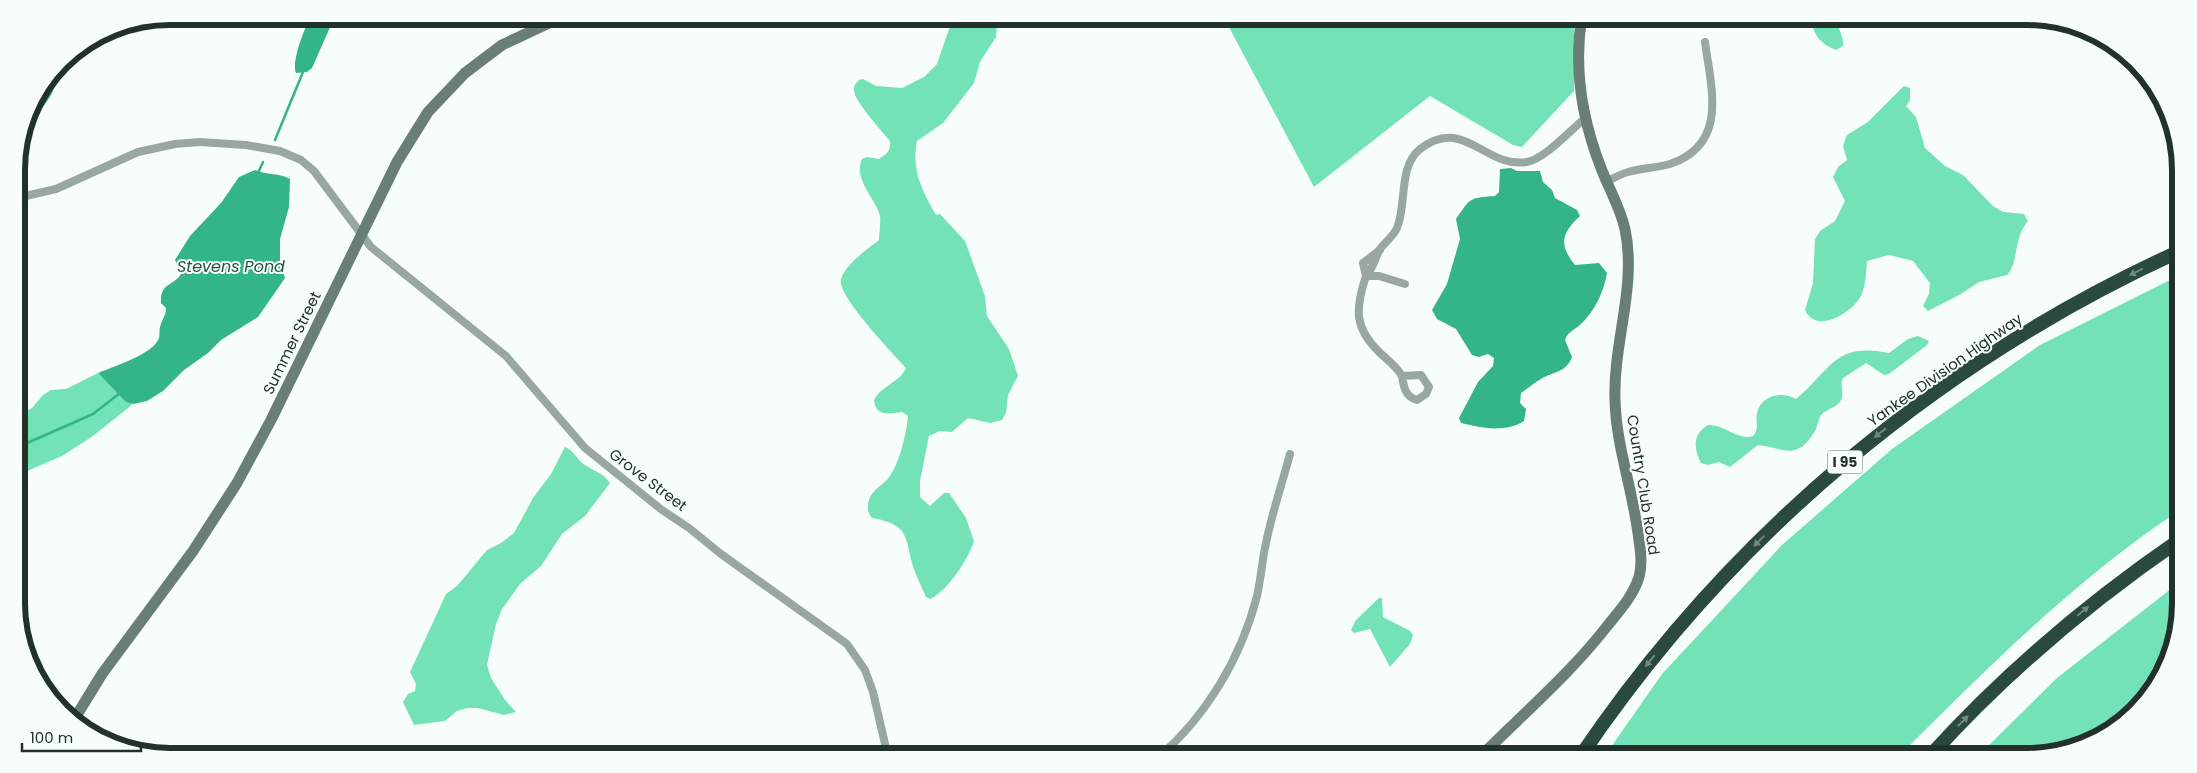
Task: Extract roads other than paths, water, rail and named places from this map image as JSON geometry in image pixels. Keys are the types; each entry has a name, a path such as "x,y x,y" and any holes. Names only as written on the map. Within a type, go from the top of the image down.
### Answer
{"highway":[{"name":"Yankee Division Highway","path":"1586,748 1650,662 1712,590 1773,526 1850,458 1930,395 2017,337 2107,286 2172,255"},
{"path":"1938,748 1992,692 2055,635 2111,589 2172,545"}],"main road":[{"name":"Summer Street","path":"77,715 102,674 193,551 237,483 271,420 397,162 428,112 448,90 502,45 545,25"},
{"name":"Country Club Road","path":"1489,748 1564,677 1600,636 1628,600 1641,568 1640,541 1617,430 1615,399 1617,363 1629,285 1627,245 1618,204 1607,181 1584,119 1580,100 1579,66 1581,25"}],"street":[{"path":"1607,181 1628,172 1672,163 1688,155 1701,143 1709,128 1713,107 1705,42"},
{"path":"1402,376 1370,343 1360,326 1357,311 1358,298 1366,276 1374,268 1380,250 1396,229 1409,165 1419,150 1451,137 1471,142 1503,160 1528,162 1544,153 1584,119"},
{"name":"Grove Street","path":"25,196 56,189 124,157 150,148 195,142 246,145 288,154 308,165 320,178 362,236 382,256 506,356 563,425 610,470 721,554 846,644 865,670 873,692 886,748"},
{"path":"1366,276 1379,276 1405,284"},
{"path":"1169,748 1182,737 1231,667 1246,633 1258,594 1266,543 1290,454"}],"water":[{"path":"307,25 331,25 312,68 307,72 296,73 295,61"},
{"path":"55,82 50,97 38,111 40,106"},
{"path":"1511,168 1517,171 1540,171 1543,182 1552,190 1555,198 1577,210 1580,216 1569,228 1564,239 1566,251 1575,265 1599,263 1607,273 1604,287 1595,307 1586,319 1566,337 1565,340 1572,357 1569,362 1563,369 1541,379 1521,393 1520,403 1526,409 1524,421 1509,427 1485,428 1461,423 1459,418 1478,382 1493,366 1494,358 1488,354 1479,357 1472,355 1456,329 1437,319 1432,310 1447,284 1460,239 1456,219 1471,200 1495,196 1499,192 1500,169"},
{"name":"Stevens Pond","path":"255,170 290,179 289,207 280,239 280,262 285,278 258,317 221,340 208,353 184,370 163,391 147,401 134,404 126,402 98,373 141,355 156,344 166,311 166,308 161,303 161,296 165,288 181,274 175,260 190,236 221,203 239,177"}],"waterway":[{"path":"275,140 303,72"},
{"path":"258,173 263,162"},
{"path":"25,444 93,414 120,393"}]}
